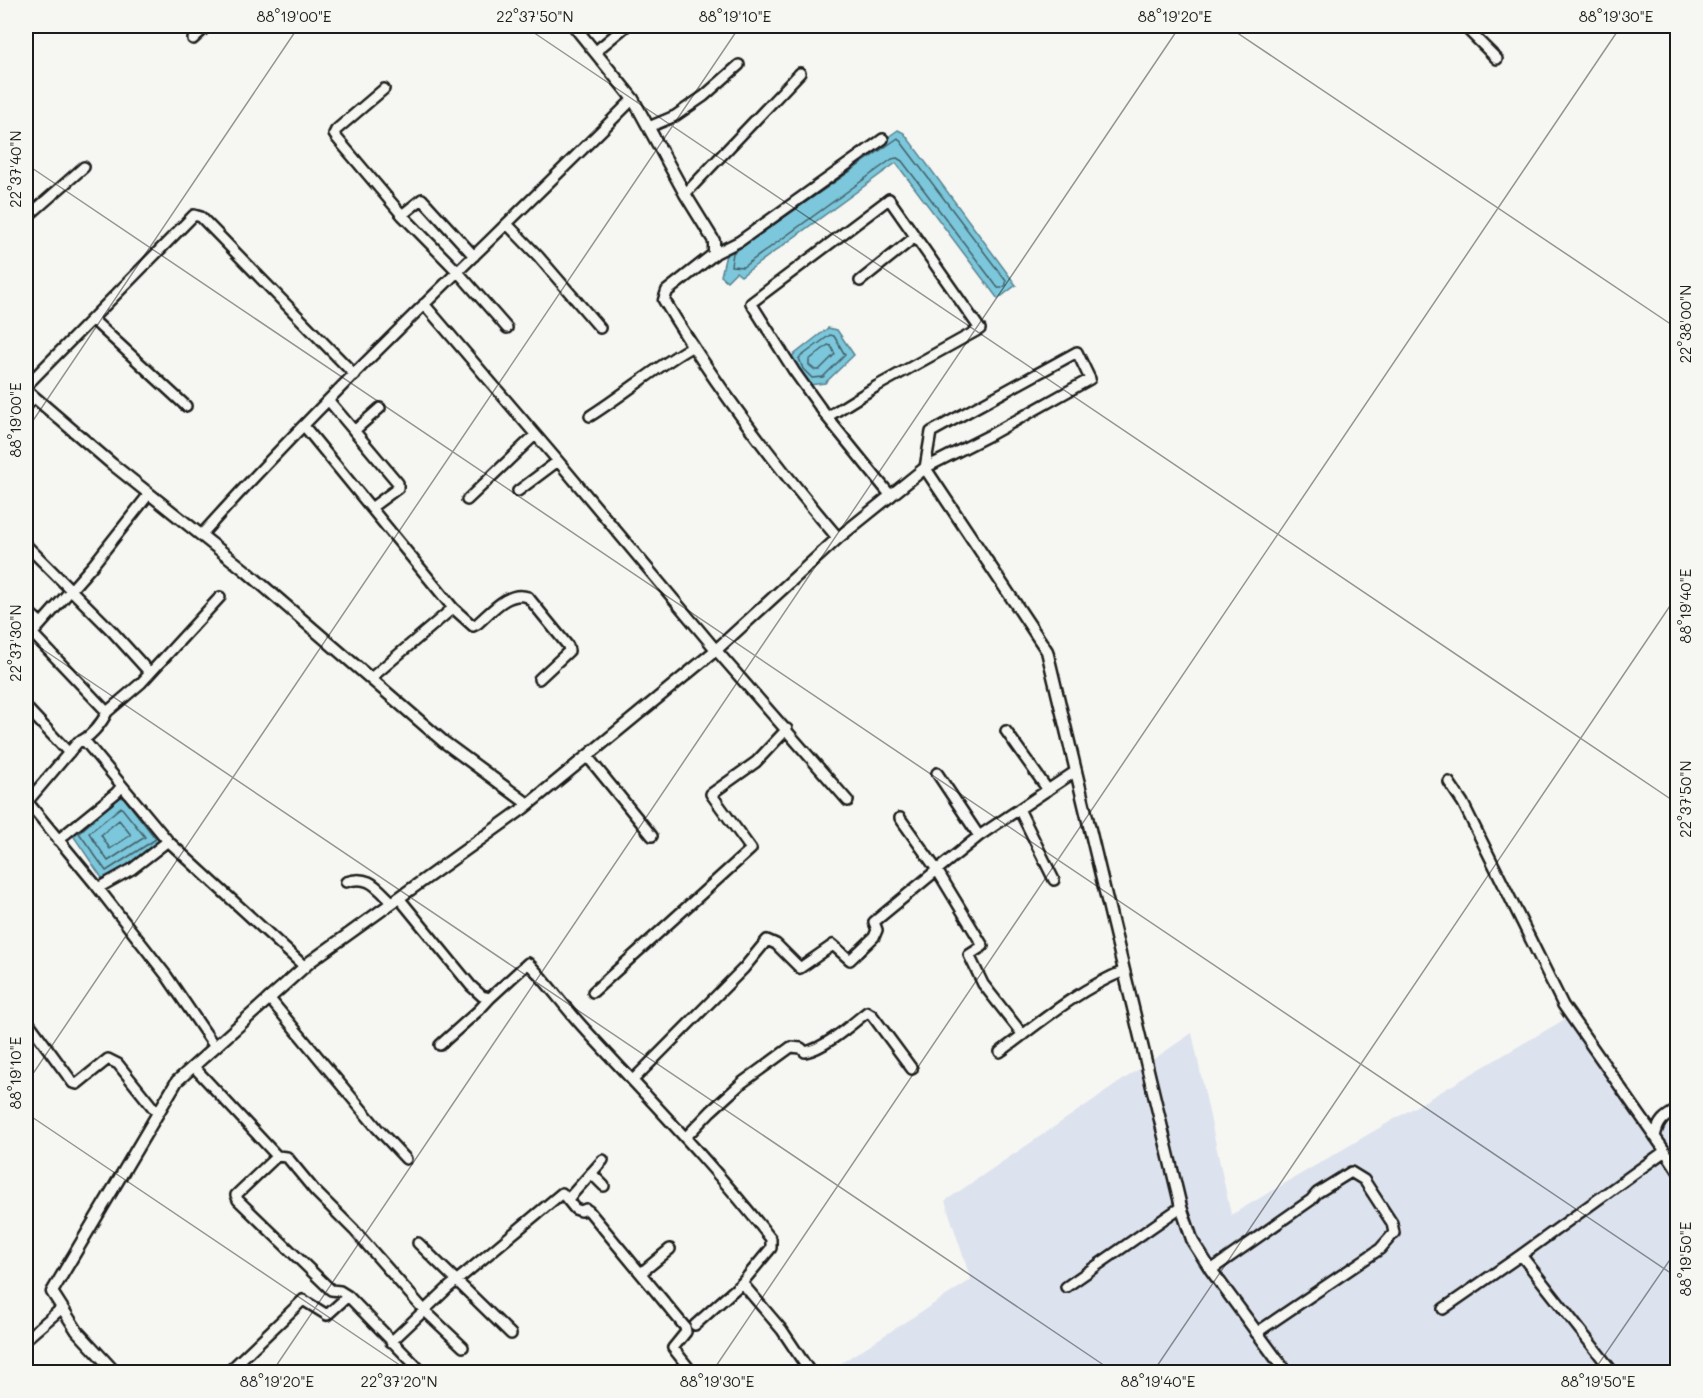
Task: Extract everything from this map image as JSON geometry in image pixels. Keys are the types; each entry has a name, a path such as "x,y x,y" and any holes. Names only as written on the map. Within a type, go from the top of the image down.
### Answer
{"street":[{"path":"193,39 207,26"},
{"path":"574,26 633,99 685,194 714,241 714,254"},
{"path":"596,51 626,26"},
{"path":"1464,26 1497,59"},
{"path":"649,127 675,116 704,96 739,65"},
{"path":"685,194 800,73"},
{"path":"384,89 334,134 402,215 458,272 507,328"},
{"path":"202,534 267,462 633,99"},
{"path":"838,538 797,490 744,420 664,300 667,291 714,254 740,241 883,139"},
{"path":"26,218 84,167"},
{"path":"402,215 422,199 474,256"},
{"path":"827,417 877,386 980,329 889,199 751,303 794,371 827,417 891,495"},
{"path":"26,407 28,391 92,319 194,215 201,218 355,375"},
{"path":"507,224 600,328"},
{"path":"860,281 915,237"},
{"path":"424,304 716,650 848,801"},
{"path":"92,319 186,406"},
{"path":"590,416 622,396 672,358 693,346"},
{"path":"115,1372 77,1331 52,1292 177,1081 305,967 528,804 587,756 716,650 838,538 925,468 990,435 1090,379 1077,352 931,432 925,468 1047,651 1181,1207 1193,1242 1286,1372"},
{"path":"28,391 149,494 202,534 444,742 528,804"},
{"path":"329,401 398,483 398,488 371,508"},
{"path":"354,431 381,408"},
{"path":"304,426 453,608 473,626 502,601 521,595 528,597 568,646 569,651 539,679"},
{"path":"467,500 535,435"},
{"path":"518,491 558,461"},
{"path":"107,712 29,637 93,565 149,494"},
{"path":"26,545 150,673"},
{"path":"215,1047 166,975 26,801 78,742 84,740 107,712 150,673 220,597"},
{"path":"371,678 453,608"},
{"path":"26,610 41,623"},
{"path":"26,707 69,753"},
{"path":"593,993 751,849 711,794 756,762 787,729"},
{"path":"1006,731 1048,790"},
{"path":"84,740 168,841 305,967"},
{"path":"587,756 652,836"},
{"path":"633,1080 736,976 767,940 776,944 800,968 833,945 850,960 874,937 877,930 874,922 980,836 1076,771"},
{"path":"937,773 980,836"},
{"path":"1449,782 1463,803 1563,1005 1677,1171"},
{"path":"58,840 122,786"},
{"path":"1019,809 1054,880"},
{"path":"900,818 937,870 983,946 969,955 983,984 1023,1035"},
{"path":"98,888 132,869 168,841"},
{"path":"346,882 360,878 368,880 395,900 471,986 482,996 490,998"},
{"path":"440,1045 528,963 545,980 580,1024 685,1138 771,1239 771,1248 742,1283 695,1325"},
{"path":"1000,1052 1103,979 1124,971"},
{"path":"269,998 377,1128 406,1159"},
{"path":"685,1138 743,1082 791,1047 801,1048 805,1052 812,1050 839,1035 867,1012 872,1015 912,1069"},
{"path":"26,1019 73,1083 77,1084 108,1059 113,1060 158,1114"},
{"path":"194,1066 278,1156 287,1157 315,1191 354,1230 424,1310 463,1347"},
{"path":"1655,1137 1657,1125 1664,1117 1677,1109"},
{"path":"1443,1310 1665,1151"},
{"path":"278,1156 236,1195 238,1200 331,1290 340,1291 348,1296 422,1372"},
{"path":"568,1199 603,1160"},
{"path":"1211,1270 1311,1200 1317,1193 1351,1172 1364,1180 1392,1223 1394,1233 1380,1249 1256,1332"},
{"path":"591,1173 604,1186"},
{"path":"391,1342 458,1280 562,1193 579,1211 586,1209 589,1211 685,1327 686,1332 673,1348 692,1372"},
{"path":"1066,1287 1181,1207"},
{"path":"418,1243 511,1334"},
{"path":"641,1273 670,1249"},
{"path":"1521,1256 1613,1372"},
{"path":"742,1283 782,1330 810,1372"},
{"path":"228,1372 303,1300 327,1315 348,1296"},
{"path":"26,1339 62,1308"}],"shaded area":[{"path":"1572,1015 1653,1134 1677,1120 1677,1372 827,1372 971,1280 945,1201 1192,1033 1231,1215"}],"water":[{"path":"898,130 904,133 1016,285 998,299 896,163 741,276 736,272 727,281 721,276 727,250"},
{"path":"828,328 837,330 854,355 825,383 809,385 798,372 791,357"},
{"path":"123,787 164,838 161,844 104,881 70,831"}]}
